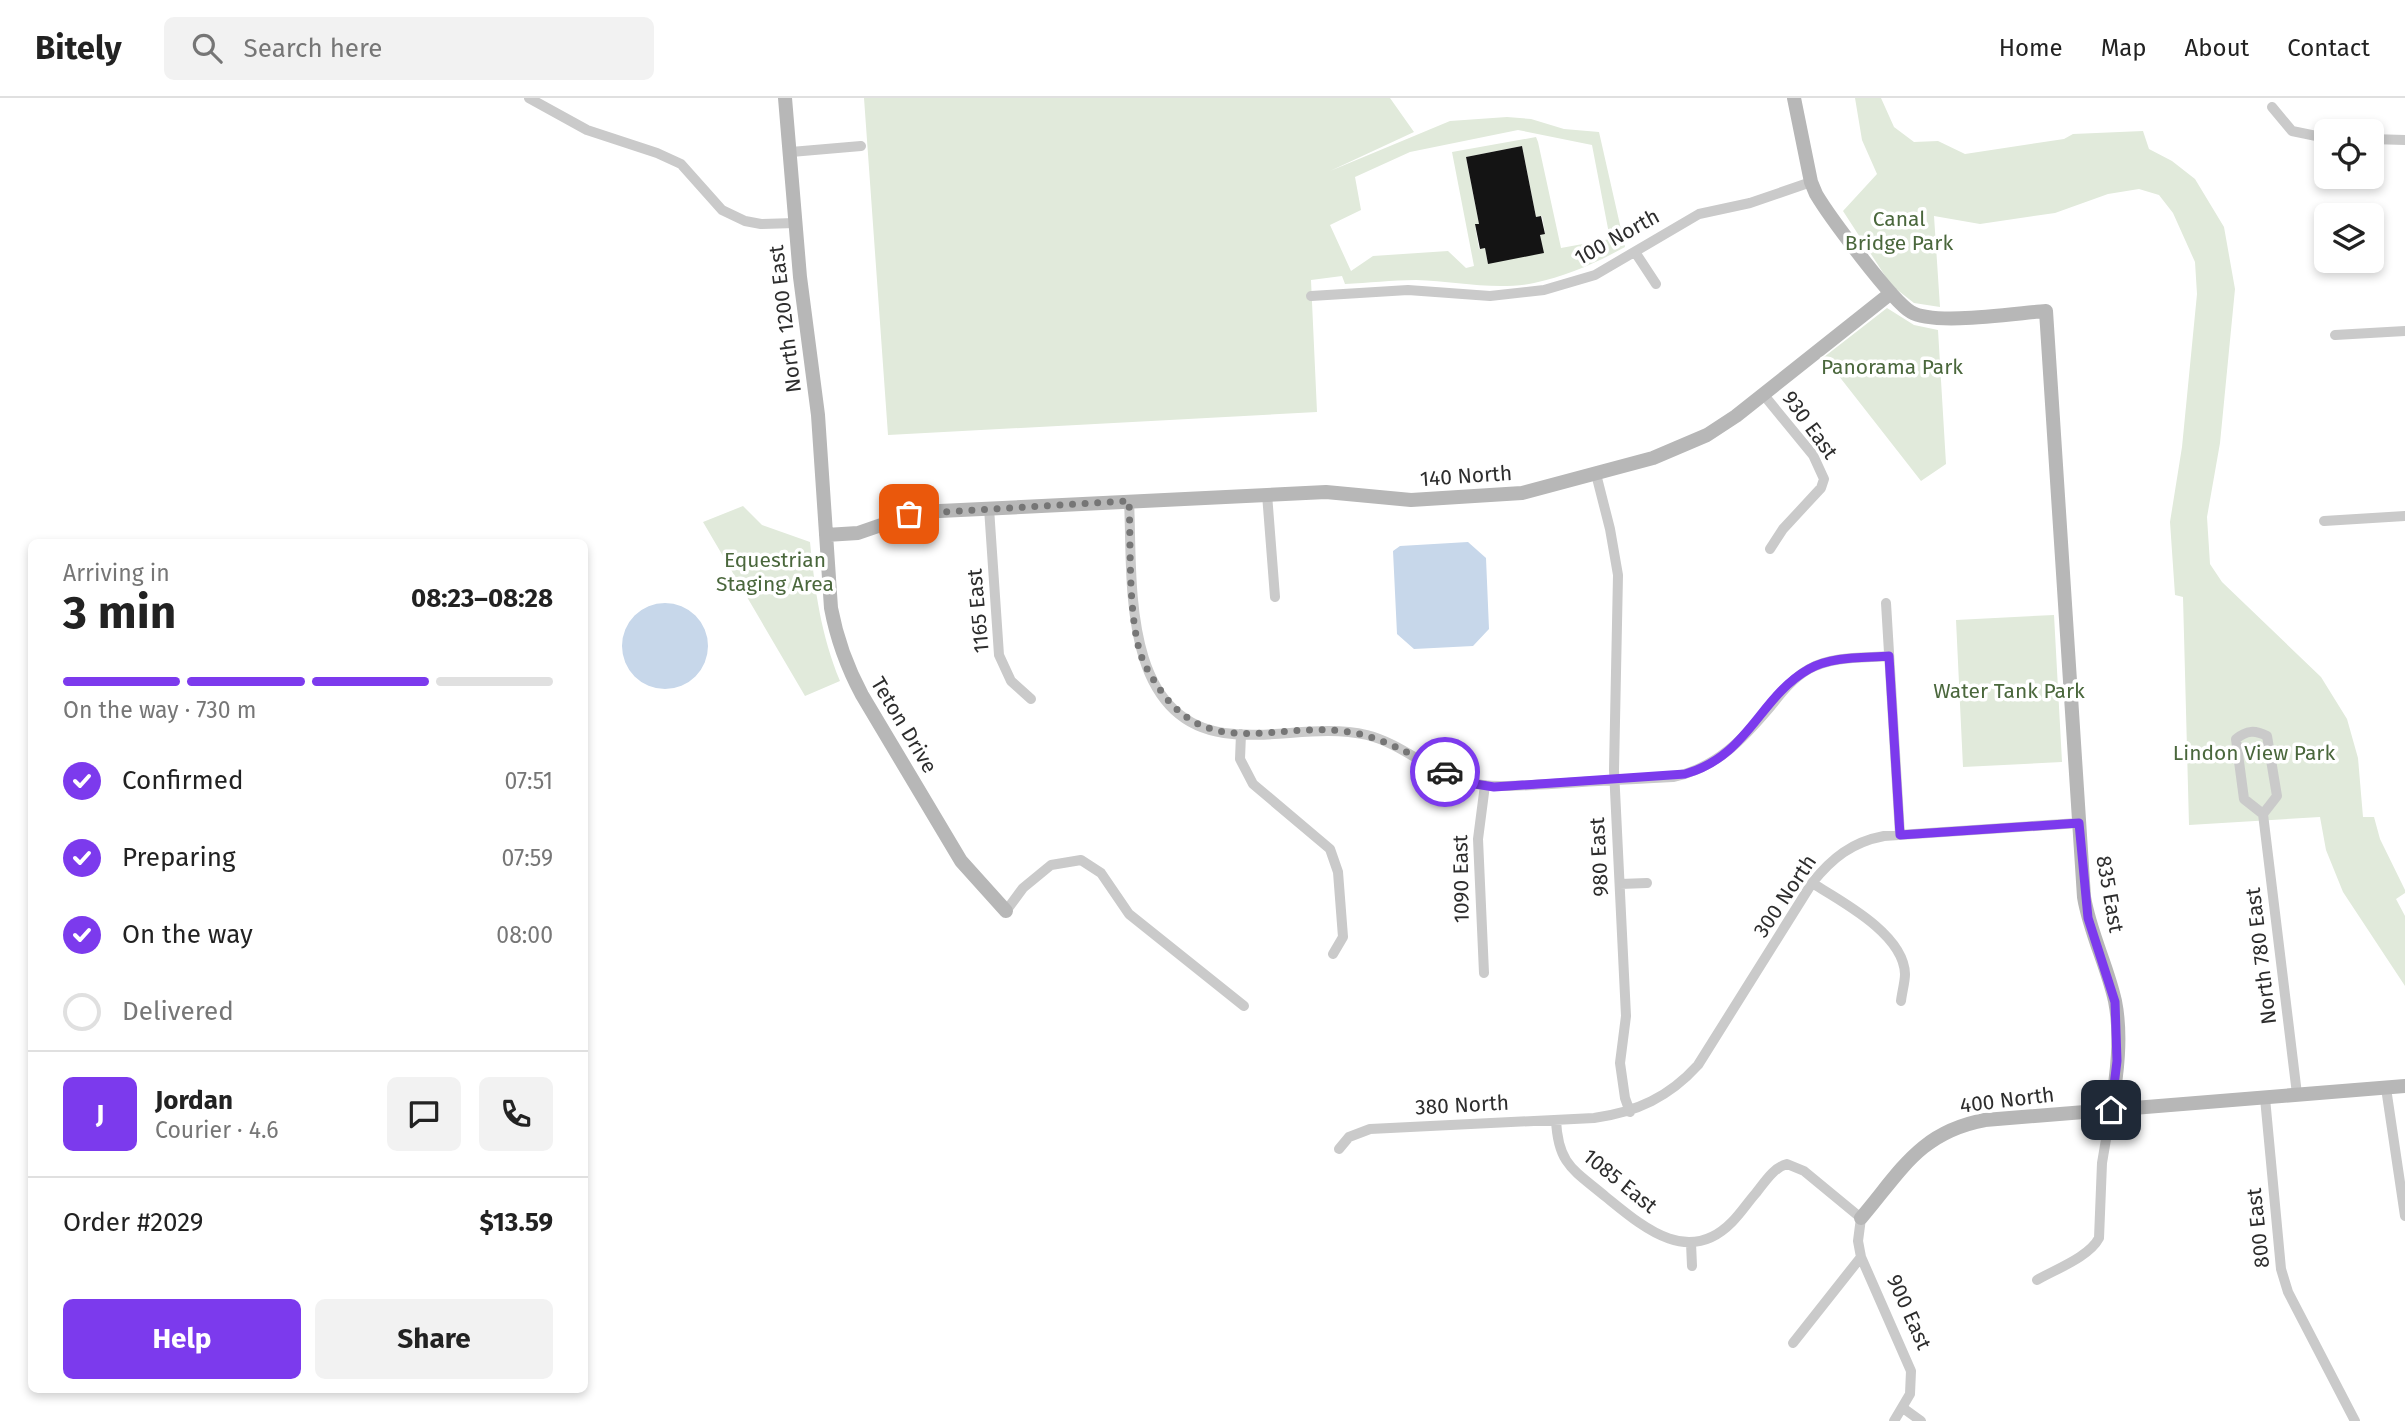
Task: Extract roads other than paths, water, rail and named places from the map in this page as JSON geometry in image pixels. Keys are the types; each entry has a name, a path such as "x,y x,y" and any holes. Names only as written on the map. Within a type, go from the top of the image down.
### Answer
{"street":[{"path":"529,98 587,130 657,153 681,164 722,210 745,222 795,223"},
{"name":"North 1200 East","path":"785,98 795,223 818,415 826,535"},
{"path":"1794,98 1811,182 1821,202 1891,293"},
{"path":"2272,107 2292,131 2314,136"},
{"path":"2384,139 2405,140"},
{"path":"791,152 862,146"},
{"name":"100 North","path":"1311,296 1408,290 1490,296 1531,293 1595,275 1699,214 1750,203 1811,182"},
{"path":"1635,252 1657,284"},
{"name":"835 East","path":"1891,293 1912,313 1941,318 2046,311 2079,823 2088,918 2115,1002 2117,1061 2102,1163 2099,1238 2095,1245 2085,1252 2037,1280"},
{"name":"140 North","path":"826,535 858,533 919,512 1325,492 1411,500 1522,493 1678,450 1718,428 1891,293"},
{"path":"2335,335 2405,331"},
{"name":"930 East","path":"1763,394 1813,456 1824,479 1821,488 1783,529 1770,549"},
{"name":"980 East","path":"1596,474 1618,575 1614,780 1626,1016 1620,1063 1629,1112"},
{"path":"1267,494 1275,597"},
{"path":"1129,501 1134,621 1144,664 1177,711 1201,726 1223,733 1340,730 1366,735 1396,746 1459,779 1485,785 1673,777 1695,771 1731,750 1791,683 1810,668 1843,660 1889,656"},
{"name":"1165 East","path":"989,508 999,656 1011,681 1031,699"},
{"path":"2324,521 2405,516"},
{"name":"Teton Drive","path":"826,535 831,608 836,633 850,673 961,861 1006,911"},
{"path":"1886,603 1900,835"},
{"name":"North 780 East","path":"2263,814 2277,796 2267,736 2257,731 2244,732 2236,739 2244,799 2263,814 2297,1094"},
{"path":"1241,734 1240,759 1253,784 1329,849 1338,872 1343,937 1333,954"},
{"name":"1090 East","path":"1484,973 1478,839 1485,785"},
{"name":"300 North","path":"1594,1118 1629,1112 1660,1098 1679,1085 1698,1065 1812,883 1832,860 1850,848 1873,838 1900,835 2079,823"},
{"path":"1006,911 1023,888 1051,865 1081,860 1101,873 1129,914 1244,1006"},
{"path":"1620,884 1647,883"},
{"path":"1812,883 1874,924 1891,942 1903,963 1905,974 1900,1001"},
{"name":"400 North","path":"1861,1218 1917,1151 1951,1128 1985,1120 2405,1086"},
{"path":"2386,1088 2405,1216"},
{"name":"800 East","path":"2265,1098 2281,1269 2288,1292 2355,1421"},
{"name":"380 North","path":"1339,1149 1349,1137 1370,1129 1594,1118"},
{"name":"1085 East","path":"1556,1120 1559,1148 1569,1166 1648,1228 1674,1241 1691,1243"},
{"path":"1692,1266 1691,1243 1707,1239 1727,1227 1773,1171 1787,1164 1804,1171 1861,1218"},
{"name":"900 East","path":"1861,1218 1858,1241 1861,1257 1911,1371 1912,1387 1894,1421"},
{"path":"1793,1343 1861,1257"},
{"path":"1903,1408 1921,1421"}],"water":[{"path":"1468,542 1486,558 1489,629 1473,646 1414,649 1397,634 1393,551 1400,546"},
{"path":"665,603 681,607 695,616 704,630 708,646 704,662 695,676 681,685 665,689 649,685 635,676 626,662 622,646 626,630 635,616 649,607"}],"park label":[{"name":"Canal Bridge Park","path":"1899,231"},
{"name":"Panorama Park","path":"1892,367"},
{"name":"Equestrian Staging Area","path":"775,572"},
{"name":"Water Tank Park","path":"2009,691"},
{"name":"Lindon View Park","path":"2254,753"}]}
